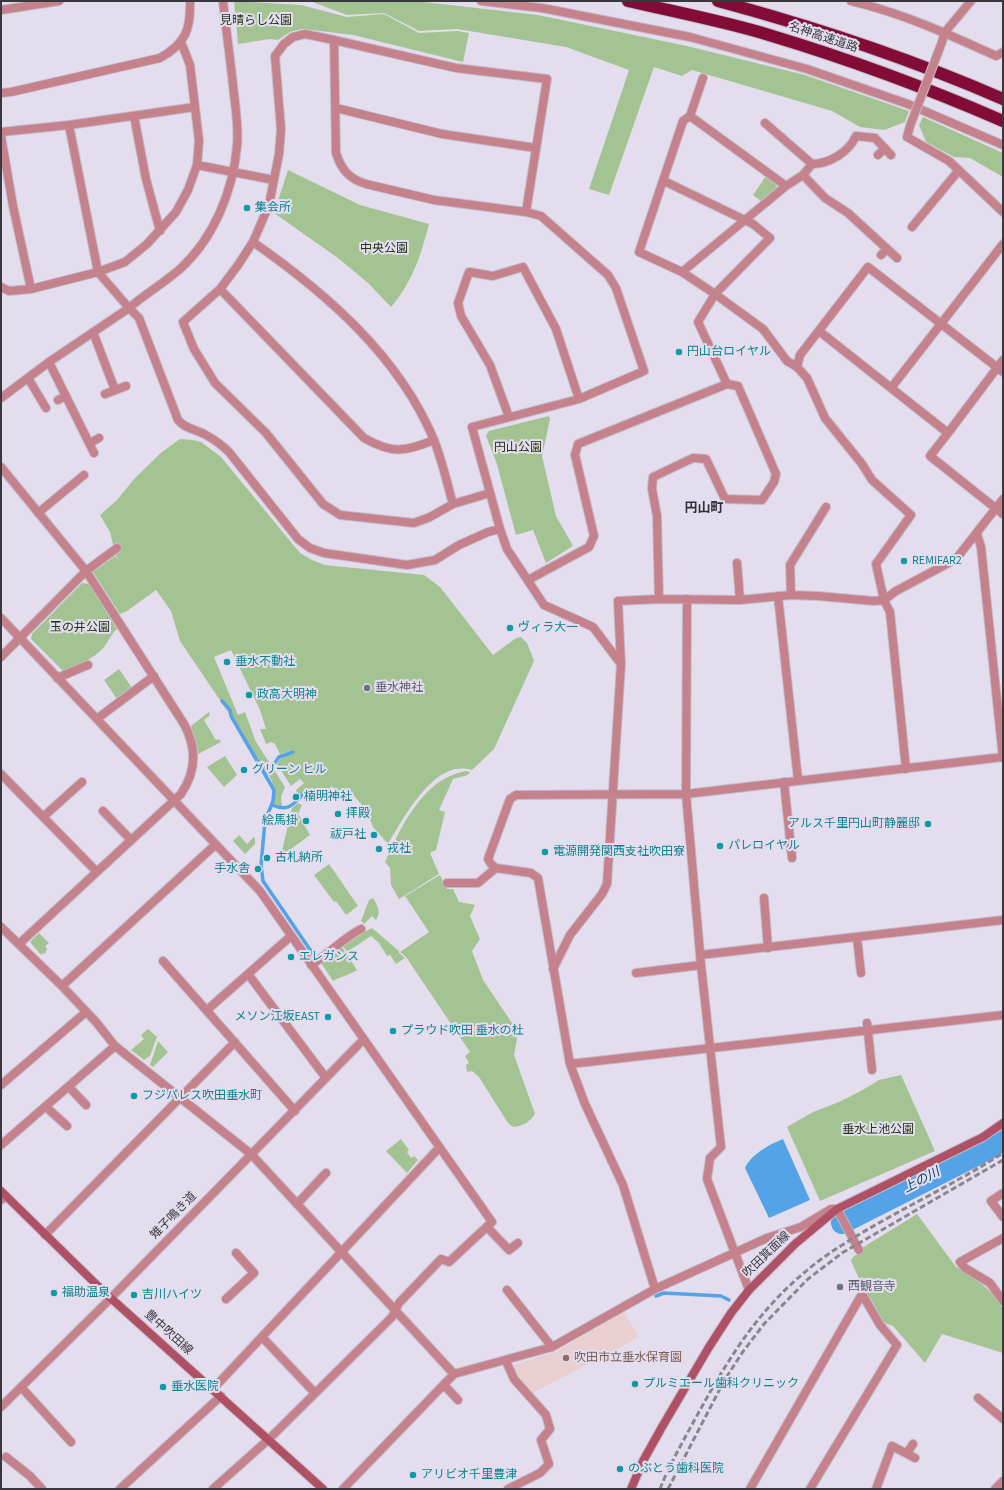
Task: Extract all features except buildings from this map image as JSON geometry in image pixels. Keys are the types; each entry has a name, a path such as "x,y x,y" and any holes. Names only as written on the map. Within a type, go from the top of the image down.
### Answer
{"highway":[{"name":"名神高速道路","path":"628,1 768,35 860,65 956,101 1003,121"},
{"name":"名神高速道路","path":"718,1 774,16 868,46 964,82 1003,99"}],"main road":[{"name":"吹田箕面線","path":"631,1489 643,1461 731,1313 749,1290 795,1244 838,1209 983,1137 1003,1123"},
{"name":"豊中吹田線","path":"3,1195 110,1298 323,1489"}],"street":[{"path":"1,10 59,1"},
{"path":"1,398 49,362 129,308 180,269 198,249 212,228 225,202 233,171 237,145 237,120 223,1"},
{"path":"481,1 542,8 690,37 807,69 908,104 1003,145"},
{"path":"854,1 889,10 945,32 996,56 1003,52"},
{"path":"971,1 945,32 907,137 950,161 1003,212"},
{"path":"1,93 160,58 173,51 187,32 190,5"},
{"path":"490,493 453,504 430,517 414,523 340,515 323,504 266,433 215,383 194,349 183,322 220,290 253,242 269,205 279,154 281,129 274,56 284,44 293,37 305,34 456,68 548,79 526,212"},
{"path":"334,40 336,154 340,166 356,181 434,200 526,212 541,216 608,275 616,288 644,371 579,399 472,427 500,529 508,549 544,605 596,630 621,664"},
{"path":"1,287 9,291 31,289 98,272 125,262 160,231 176,212 188,190 197,165 199,141 190,65 181,42"},
{"path":"703,78 690,116 683,121 639,252 682,272 763,329 787,361 797,367 807,378 825,418 862,464 872,480 911,515 876,564 884,600 890,612 906,769"},
{"path":"1,132 69,125 195,107"},
{"path":"336,108 442,134 536,148"},
{"path":"134,116 146,179 160,231"},
{"path":"690,116 786,186"},
{"path":"765,123 812,164 823,164 843,152 853,143 856,136 875,138 888,152 878,155"},
{"path":"69,125 98,272 139,318 178,420 182,425 205,434 220,443 229,452 298,540 307,546 324,553 413,564 435,560 459,545 488,532 500,529"},
{"path":"1,136 13,206 31,289"},
{"path":"682,272 786,186 803,175 812,164"},
{"path":"197,165 274,180"},
{"path":"912,227 959,170"},
{"path":"803,175 825,198 848,213 897,258"},
{"path":"664,181 746,220 770,238 715,294 698,322 715,354 727,384"},
{"path":"253,242 294,270 335,306 366,337 408,390 434,440 453,504"},
{"path":"891,388 1003,244"},
{"path":"881,255 887,249"},
{"path":"509,417 490,365 461,316 458,303 469,272 492,276 523,267 556,329 579,399"},
{"path":"797,367 800,355 868,267 1000,370"},
{"path":"220,290 364,438 378,446 396,450 412,449 434,440"},
{"path":"819,331 948,433"},
{"path":"93,332 115,390"},
{"path":"1000,511 930,456 1000,370 1003,360"},
{"path":"49,362 94,453"},
{"path":"28,378 46,408"},
{"path":"528,580 589,547 594,536 574,455 578,444 727,384 738,386 776,474 774,482 762,500 725,499 706,458 693,458 653,477 652,489 657,516 659,599"},
{"path":"105,394 126,386"},
{"path":"58,400 66,396"},
{"path":"90,443 99,438"},
{"path":"1,467 86,572 154,676 187,730 193,750 193,763 190,776 181,794 96,871 19,944"},
{"path":"38,512 84,475"},
{"path":"553,969 570,935 606,887 621,664 618,600 740,600 791,595 874,601 884,600 896,591 956,559 977,534 1000,511 1003,500"},
{"path":"791,595 790,565 826,508"},
{"path":"655,1289 622,1185 585,1104 570,1064 537,876 531,873 496,868 491,864 488,856 510,799 513,796 686,794 1003,757 981,547 977,534"},
{"path":"1,657 86,572 117,548"},
{"path":"737,563 740,600"},
{"path":"778,596 798,780"},
{"path":"686,599 686,794 700,955 721,1147 710,1158 707,1179 749,1290"},
{"path":"1,618 57,678 98,718 215,845 260,891 492,1222 450,1262 441,1259 399,1303 392,1317 314,1392 269,1439 213,1489"},
{"path":"57,678 88,665"},
{"path":"98,718 154,676"},
{"path":"1,774 96,871"},
{"path":"43,817 82,782"},
{"path":"784,782 792,858"},
{"path":"103,811 131,840"},
{"path":"62,986 215,845"},
{"path":"447,883 478,883 496,868"},
{"path":"764,898 768,948"},
{"path":"700,955 1003,920"},
{"path":"1,927 62,986 115,1046 251,1154 454,1374"},
{"path":"311,965 334,949 349,935 361,929"},
{"path":"207,1010 291,936"},
{"path":"857,938 861,973"},
{"path":"163,961 295,1111"},
{"path":"636,973 701,965"},
{"path":"248,974 326,1078"},
{"path":"1,1085 86,1012"},
{"path":"570,1064 710,1048 868,1027 1003,1015"},
{"path":"868,1027 872,1070"},
{"name":"雉子鳴き道","path":"1,1407 22,1388 363,1040"},
{"path":"45,1235 235,1042"},
{"path":"1,1145 115,1046"},
{"path":"69,1087 86,1105"},
{"path":"46,1107 67,1126"},
{"path":"213,1389 439,1148"},
{"path":"297,1204 326,1173"},
{"path":"1003,1193 991,1200 1003,1217"},
{"path":"343,1489 454,1374 506,1361 552,1347 655,1289 734,1252 767,1238 801,1227 831,1209 838,1209 859,1250"},
{"path":"487,1227 509,1250 518,1243"},
{"path":"1003,1238 960,1262 990,1283 1003,1301"},
{"path":"226,1299 254,1273 236,1254"},
{"path":"507,1290 552,1347"},
{"path":"750,1489 862,1294 880,1325 897,1345 810,1489"},
{"path":"262,1337 314,1392"},
{"path":"506,1361 514,1379 546,1415 550,1429 541,1440 549,1464 540,1473 508,1489"},
{"path":"444,1385 458,1400"},
{"path":"22,1388 71,1442"},
{"path":"120,1489 221,1396"},
{"path":"978,1398 1003,1418"},
{"path":"907,1453 913,1444"},
{"path":"876,1489 892,1446 915,1458"},
{"path":"6,1457 39,1488"},
{"path":"994,1489 1003,1481"}],"shaded area":[{"name":"吹田市立垂水保育園","path":"624,1312 639,1337 533,1393 519,1380 513,1365 555,1352"}],"green space":[{"name":"見晴らし公園","path":"234,1 301,5 347,17 384,14 419,33 457,31 469,33 463,62 353,35 302,29 290,32 278,40 270,39 238,44"},
{"path":"310,1 415,1 538,15 687,46 805,75 909,111 905,122 884,130 860,127 832,111 692,70 682,76 654,67 609,195 589,189 629,70 566,47 457,29 419,31 384,13 347,15"},
{"path":"923,117 1003,153 1003,177 970,158 954,157 926,142 919,125"},
{"name":"中央公園","path":"288,170 360,205 429,224 423,247 415,268 405,288 391,307 368,283 338,258 274,213"},
{"path":"766,176 776,183 777,188 761,201 753,195"},
{"name":"円山公園","path":"549,416 550,419 542,456 556,516 573,546 546,563 533,530 516,535 496,461 486,436 489,431"},
{"name":"垂水神社","path":"180,439 201,442 221,457 300,553 325,565 424,575 440,587 493,655 516,638 521,637 527,643 534,661 494,749 472,770 458,769 445,773 433,781 412,806 388,844 373,827 370,819 365,819 364,813 359,810 363,806 347,788 339,794 332,786 317,801 316,792 309,790 304,792 299,798 296,790 304,783 300,779 291,786 277,764 280,759 294,751 280,754 275,744 271,742 266,744 260,729 266,729 260,710 231,650 214,657 238,715 245,712 256,742 285,787 281,797 282,807 273,805 275,795 269,775 262,769 230,715 180,641 171,611 156,590 127,611 120,614 93,572 115,556 121,563 116,556 110,532 100,515 117,500 135,478 162,452"},
{"name":"玉の井公園","path":"82,583 89,584 117,629 104,647 90,659 63,671 31,639 32,634"},
{"path":"119,669 132,688 117,699 104,680"},
{"path":"209,712 210,715 204,720 216,740 219,739 221,742 198,754 191,726"},
{"path":"225,756 237,775 224,787 207,767"},
{"path":"466,771 470,772 468,775 453,779 439,810 445,812 436,850 430,853 439,874 399,899 391,885 390,868 385,862 397,835 412,811 431,789 446,778"},
{"path":"298,803 302,805 298,814 310,835 283,855 282,851 292,808"},
{"path":"239,835 247,844 254,837 255,838 255,844 245,854 233,841"},
{"path":"329,864 358,906 346,915 336,901 334,902 314,875"},
{"path":"440,875 447,889 453,889 459,902 475,905 470,916 480,939 472,951 483,980 512,1023 517,1039 514,1055 535,1114 526,1123 520,1126 513,1127 508,1123 479,1077 472,1071 467,1072 466,1065 469,1063 465,1056 470,1052 406,957 400,952 429,932 405,896"},
{"path":"373,898 379,911 378,917 376,920 372,916 364,924 361,921 369,900"},
{"path":"372,928 405,958 396,964 390,955 387,956 379,943 371,936 347,952 343,946 351,939"},
{"path":"39,933 49,943 45,946 47,949 45,954 43,953 41,955 30,942"},
{"path":"342,947 357,970 333,981 321,963"},
{"path":"148,1029 157,1037 150,1056 144,1060 131,1050 144,1039 141,1035"},
{"path":"158,1041 168,1052 153,1067 150,1065"},
{"name":"垂水上池公園","path":"901,1075 935,1151 820,1201 787,1127 813,1112 839,1102 861,1091 879,1080"},
{"path":"401,1139 409,1150 407,1152 411,1158 414,1156 418,1160 407,1173 386,1151"},
{"path":"917,1214 956,1267 974,1277 995,1296 1003,1309 1003,1353 942,1334 925,1363 893,1326 882,1322 873,1302 865,1292 851,1261 853,1257 862,1251 862,1248"}],"water":[{"path":"783,1139 810,1200 769,1218 745,1168 756,1154"}],"waterway":[{"path":"222,701 230,710 231,716 274,790 273,801 265,821 261,865 263,881 313,954"},
{"path":"266,775 279,757 293,752"},
{"path":"272,805 284,808 288,807 295,803 306,792"},
{"name":"上の川","path":"842,1223 990,1148 1003,1139"},
{"path":"656,1296 664,1293 721,1296 729,1300"}],"railway":[{"path":"660,1489 680,1446 720,1375 748,1333 780,1295 820,1260 842,1245 864,1231 958,1180 1003,1153"},
{"path":"668,1489 724,1381 742,1353 764,1324 808,1279 842,1253 1003,1160"}],"place":[{"name":"集会所","path":"247,208"},
{"name":"円山台ロイヤル","path":"679,352"},
{"name":"REMIFAR2","path":"904,561"},
{"name":"ヴィラ大一","path":"510,628"},
{"name":"垂水不動社","path":"227,662"},
{"name":"垂水神社","path":"367,688"},
{"name":"政高大明神","path":"249,695"},
{"name":"グリーン ヒル","path":"244,770"},
{"name":"楠明神社","path":"296,797"},
{"name":"拝殿","path":"338,814"},
{"name":"絵馬掛","path":"306,821"},
{"name":"アルス千里円山町静麗邸","path":"928,824"},
{"name":"祓戸社","path":"374,835"},
{"name":"パレロイヤル","path":"720,846"},
{"name":"戎社","path":"379,849"},
{"name":"電源開発関西支社吹田寮","path":"545,852"},
{"name":"古札納所","path":"267,858"},
{"name":"手水舎","path":"258,869"},
{"name":"エレガンス","path":"291,957"},
{"name":"メソン江坂EAST","path":"328,1017"},
{"name":"プラウド吹田 垂水の杜","path":"393,1031"},
{"name":"フジパレス吹田垂水町","path":"134,1096"},
{"name":"西観音寺","path":"840,1287"},
{"name":"福助温泉","path":"54,1293"},
{"name":"吉川ハイツ","path":"134,1295"},
{"name":"吹田市立垂水保育園","path":"566,1358"},
{"name":"プルミエール歯科クリニック","path":"635,1384"},
{"name":"垂水医院","path":"163,1387"},
{"name":"のぶとう歯科医院","path":"620,1469"},
{"name":"アリビオ千里豊津","path":"413,1475"}],"district":[{"name":"円山町","path":"704,509"}]}
